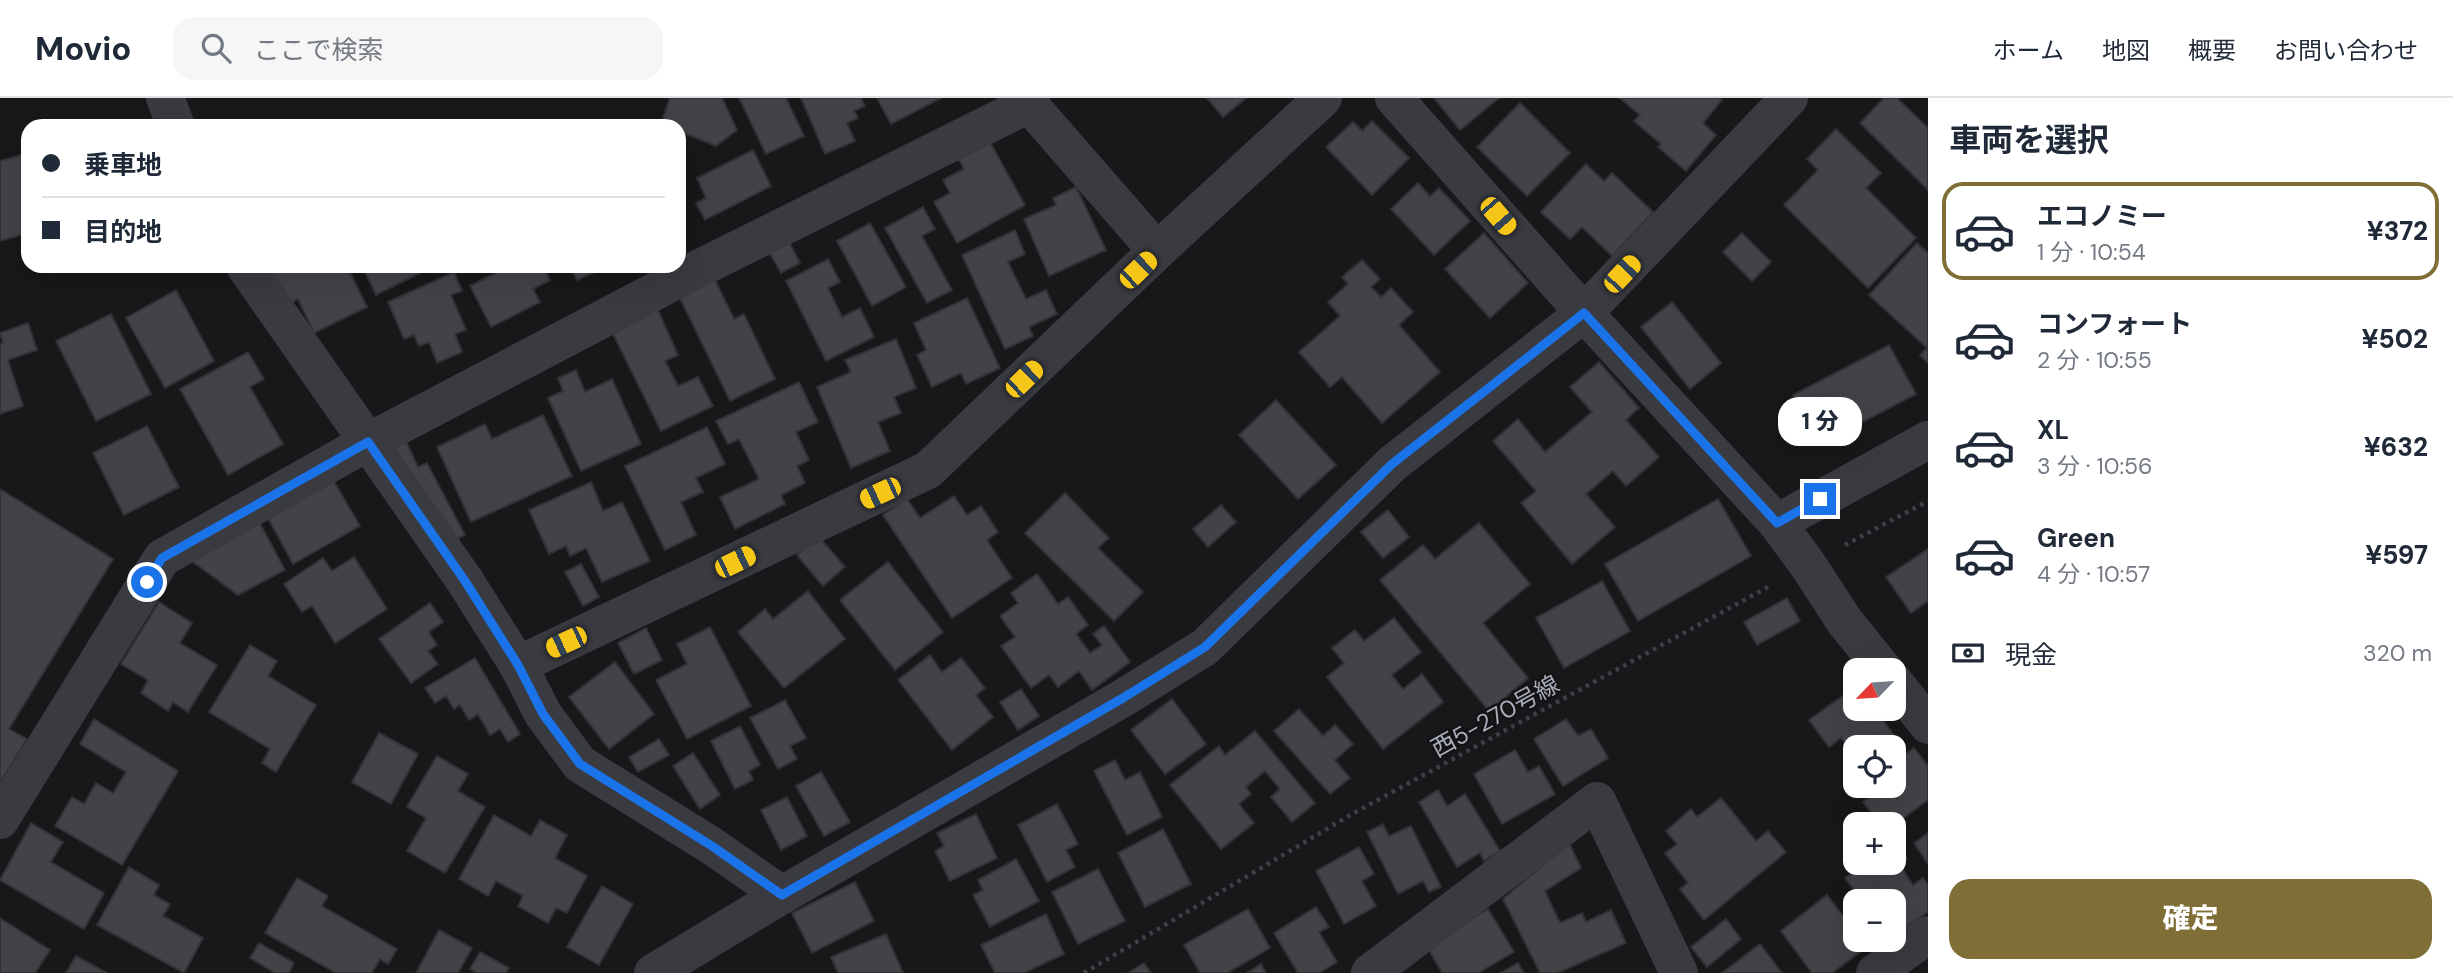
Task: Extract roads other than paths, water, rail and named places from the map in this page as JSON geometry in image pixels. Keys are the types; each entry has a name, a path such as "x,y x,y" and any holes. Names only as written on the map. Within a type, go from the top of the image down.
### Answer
{"street":[{"path":"165,98 173,119"},
{"path":"518,665 928,470 1157,251 1323,98"},
{"path":"1394,98 1584,313 1777,523 1874,658"},
{"path":"653,973 782,895 1123,698 1205,647 1392,464 1584,313 1790,98"},
{"path":"0,820 162,558 368,442 676,281 1029,104 1157,251"},
{"path":"250,273 465,581 518,665 543,714 580,764 712,846 782,895"},
{"path":"1777,523 1928,440"},
{"path":"1906,697 1928,724"},
{"path":"1370,973 1597,801 1679,973"},
{"path":"1875,973 1928,935"}]}
